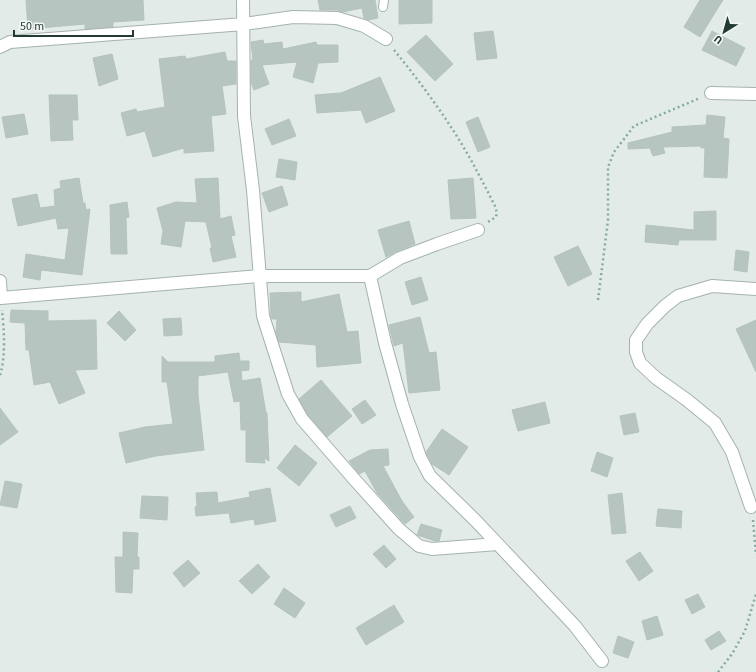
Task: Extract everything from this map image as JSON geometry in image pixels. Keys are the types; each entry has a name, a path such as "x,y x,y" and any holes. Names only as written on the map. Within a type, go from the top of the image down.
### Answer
{"street":[{"path":"243,0 244,116 253,190 263,316 288,394 302,419 399,529 419,546 432,549 498,544"},
{"path":"0,48 10,42 244,24 293,17 337,18 364,26 386,39"},
{"path":"711,93 756,94"},
{"path":"0,281 1,298 259,276 370,276 400,258 478,230"},
{"path":"370,276 385,342 402,404 420,457 430,476 498,544 575,626 602,661"},
{"path":"751,507 732,452 715,423 687,400 656,378 640,363 636,352 636,340 647,324 665,306 678,296 712,286 756,289"}],"path":[{"path":"386,39 414,74 445,119 471,160 495,206 496,217 478,230"},
{"path":"598,300 608,220 608,167 614,152 634,126 711,93"},
{"path":"0,375 2,369 4,334 1,298"},
{"path":"751,507 756,555"},
{"path":"718,672 732,654 745,631 756,594"}],"building":[{"path":"26,0 143,0 144,20 113,22 113,27 85,29 85,24 28,29"},
{"path":"318,0 375,0 378,18 368,20 364,18 362,8 343,12 337,10 320,10"},
{"path":"399,0 432,0 432,23 399,24"},
{"path":"700,0 723,0 700,37 684,27"},
{"path":"493,31 497,58 477,60 474,33"},
{"path":"712,31 745,48 736,66 702,50"},
{"path":"426,35 453,64 435,81 407,52"},
{"path":"263,40 264,44 282,42 283,49 316,42 317,45 338,45 338,62 318,63 313,83 293,77 297,62 262,65 269,84 254,90 251,82 251,60 253,60 251,42"},
{"path":"225,52 227,61 236,61 236,84 222,86 226,114 211,116 214,151 184,153 184,148 153,157 145,131 127,136 121,113 136,109 137,112 165,107 159,59 185,56 186,59"},
{"path":"112,54 118,79 99,86 93,58"},
{"path":"380,77 395,111 366,123 361,110 317,113 315,95 341,93"},
{"path":"49,95 77,95 78,120 72,120 73,140 51,141"},
{"path":"24,114 28,134 6,138 2,117"},
{"path":"707,115 725,117 723,138 729,139 727,178 704,177 705,148 701,148 701,146 663,147 665,153 653,156 650,148 628,149 628,143 672,132 672,127 706,125"},
{"path":"478,117 490,147 478,152 466,122"},
{"path":"289,119 296,136 272,145 265,129"},
{"path":"279,159 297,162 295,180 276,177"},
{"path":"79,178 83,203 85,203 86,210 90,209 82,275 41,270 40,280 23,277 26,254 65,260 69,228 58,229 56,218 18,226 12,199 37,194 40,208 55,206 54,190 61,188 60,181"},
{"path":"218,178 220,219 231,216 235,235 231,236 236,257 213,262 210,248 212,248 206,222 185,221 181,247 161,244 163,231 157,208 176,202 197,203 195,179"},
{"path":"473,178 476,218 451,219 448,180"},
{"path":"282,186 288,205 269,212 262,193"},
{"path":"127,202 129,217 126,218 127,254 111,254 110,205"},
{"path":"716,211 716,240 679,240 678,245 645,242 646,225 694,230 694,212"},
{"path":"409,221 415,244 386,257 378,230"},
{"path":"578,246 592,274 568,286 554,257"},
{"path":"736,250 749,252 747,272 734,270"},
{"path":"421,277 428,300 412,305 405,282"},
{"path":"301,292 301,302 339,294 347,332 358,331 361,363 317,367 316,345 279,342 276,332 277,319 272,319 271,316 270,293"},
{"path":"11,310 48,311 48,321 96,320 97,369 75,370 85,393 59,404 50,382 34,385 29,350 26,350 25,323 10,322"},
{"path":"119,311 136,330 125,341 107,323"},
{"path":"420,317 429,353 436,352 440,390 409,393 403,343 394,346 389,325"},
{"path":"181,318 182,335 164,336 163,319"},
{"path":"756,320 756,372 736,329"},
{"path":"239,353 240,361 249,361 249,370 241,371 242,381 260,378 267,413 269,461 264,458 265,463 246,462 246,430 241,430 240,401 234,402 228,372 198,376 198,395 204,450 156,456 126,463 119,433 145,427 173,424 167,382 162,382 162,356 168,362 215,362 215,356"},
{"path":"321,380 352,416 327,437 308,415 299,399"},
{"path":"365,400 376,415 362,424 352,409"},
{"path":"545,402 550,423 518,431 512,410"},
{"path":"0,408 18,432 0,445"},
{"path":"635,413 639,432 624,435 620,416"},
{"path":"442,429 468,447 449,475 432,464 426,452"},
{"path":"295,445 317,463 299,486 277,468"},
{"path":"388,449 389,465 383,466 402,501 414,517 405,524 377,493 365,471 359,474 349,461 370,450"},
{"path":"597,452 613,458 607,477 591,471"},
{"path":"5,481 22,484 17,508 0,505"},
{"path":"270,488 276,521 255,525 254,519 231,523 229,513 196,516 196,493 217,492 218,503 250,497 249,492"},
{"path":"622,493 626,533 612,534 608,495"},
{"path":"142,496 168,497 167,520 140,518"},
{"path":"350,506 356,518 336,527 330,515"},
{"path":"658,509 682,511 681,528 656,526"},
{"path":"421,524 442,530 439,541 417,535"},
{"path":"123,532 138,533 137,557 139,557 139,569 133,569 132,593 116,592 115,557 123,557"},
{"path":"384,545 396,559 386,568 373,554"},
{"path":"640,552 653,571 639,581 626,561"},
{"path":"188,560 200,573 184,587 173,573"},
{"path":"258,564 270,577 252,594 239,581"},
{"path":"284,588 305,603 295,618 274,604"},
{"path":"698,594 705,607 692,614 685,600"},
{"path":"394,605 404,622 366,645 356,628"},
{"path":"657,616 663,635 647,640 642,621"},
{"path":"719,631 726,641 711,650 705,640"},
{"path":"618,636 634,642 628,658 613,653"}]}
